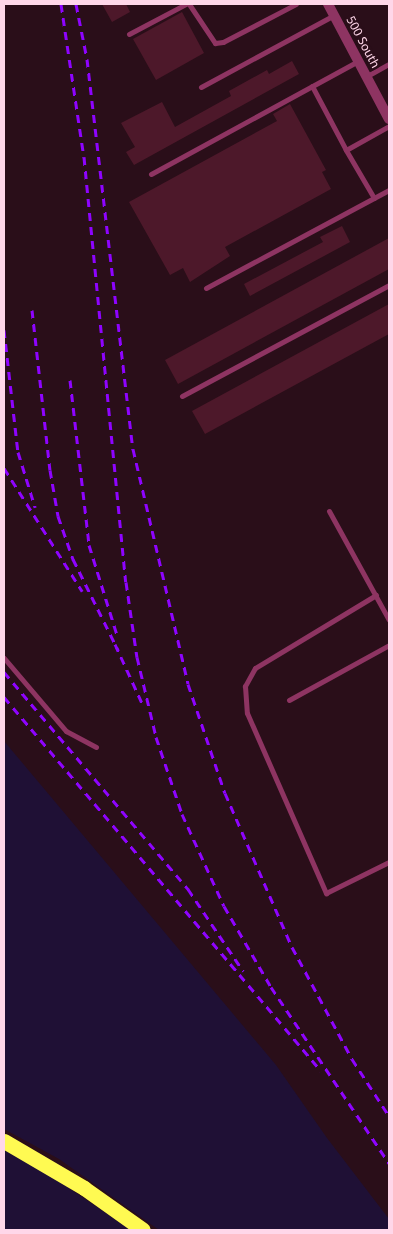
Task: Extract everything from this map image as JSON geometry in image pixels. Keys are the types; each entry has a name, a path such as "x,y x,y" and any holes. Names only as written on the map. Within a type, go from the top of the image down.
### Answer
{"highway":[{"path":"4,1141 68,1178 144,1230"}],"street":[{"name":"500 South","path":"328,4 389,119"}],"lane":[{"path":"129,34 188,4 214,43 223,42 296,4"},
{"path":"201,87 334,15"},
{"path":"151,174 358,61"},
{"path":"366,76 389,64"},
{"path":"312,86 374,198"},
{"path":"346,150 389,126"},
{"path":"206,288 389,190"},
{"path":"182,396 389,285"},
{"path":"329,511 389,620"},
{"path":"376,595 255,668 245,686 248,713 326,893 389,862"},
{"path":"289,700 389,645"},
{"path":"4,658 66,731 96,747"}],"shaded area":[{"path":"4,741 276,1065 327,1138 389,1219 389,1230 159,1230 59,1159 4,1129"},
{"path":"4,1150 51,1176 131,1230 4,1230"}],"building":[{"path":"102,4 126,4 130,12 112,22"},
{"path":"182,12 204,53 156,80 133,39"},
{"path":"292,61 299,74 134,165 126,152 135,147 121,123 162,102 175,127 231,96 229,91 267,70 269,74"},
{"path":"290,104 326,170 322,172 331,189 225,247 230,256 190,282 183,268 170,275 129,202 277,121 273,114"},
{"path":"342,226 350,242 250,296 244,284 323,242 320,237"},
{"path":"389,238 389,269 178,384 165,360"},
{"path":"389,304 389,334 205,434 192,411"}],"railway":[{"path":"61,4 84,157 126,582 137,657 156,737 182,814 224,906 271,987 389,1163"},
{"path":"76,4 87,59 133,449 188,684 225,793 292,947 352,1059 389,1116"},
{"path":"32,310 50,470 58,516 73,559 118,650"},
{"path":"4,330 18,452 35,507"},
{"path":"70,380 89,545 117,635"},
{"path":"4,468 82,591"},
{"path":"115,644 142,703"},
{"path":"4,672 188,889 243,971"},
{"path":"4,697 321,1071"}]}
